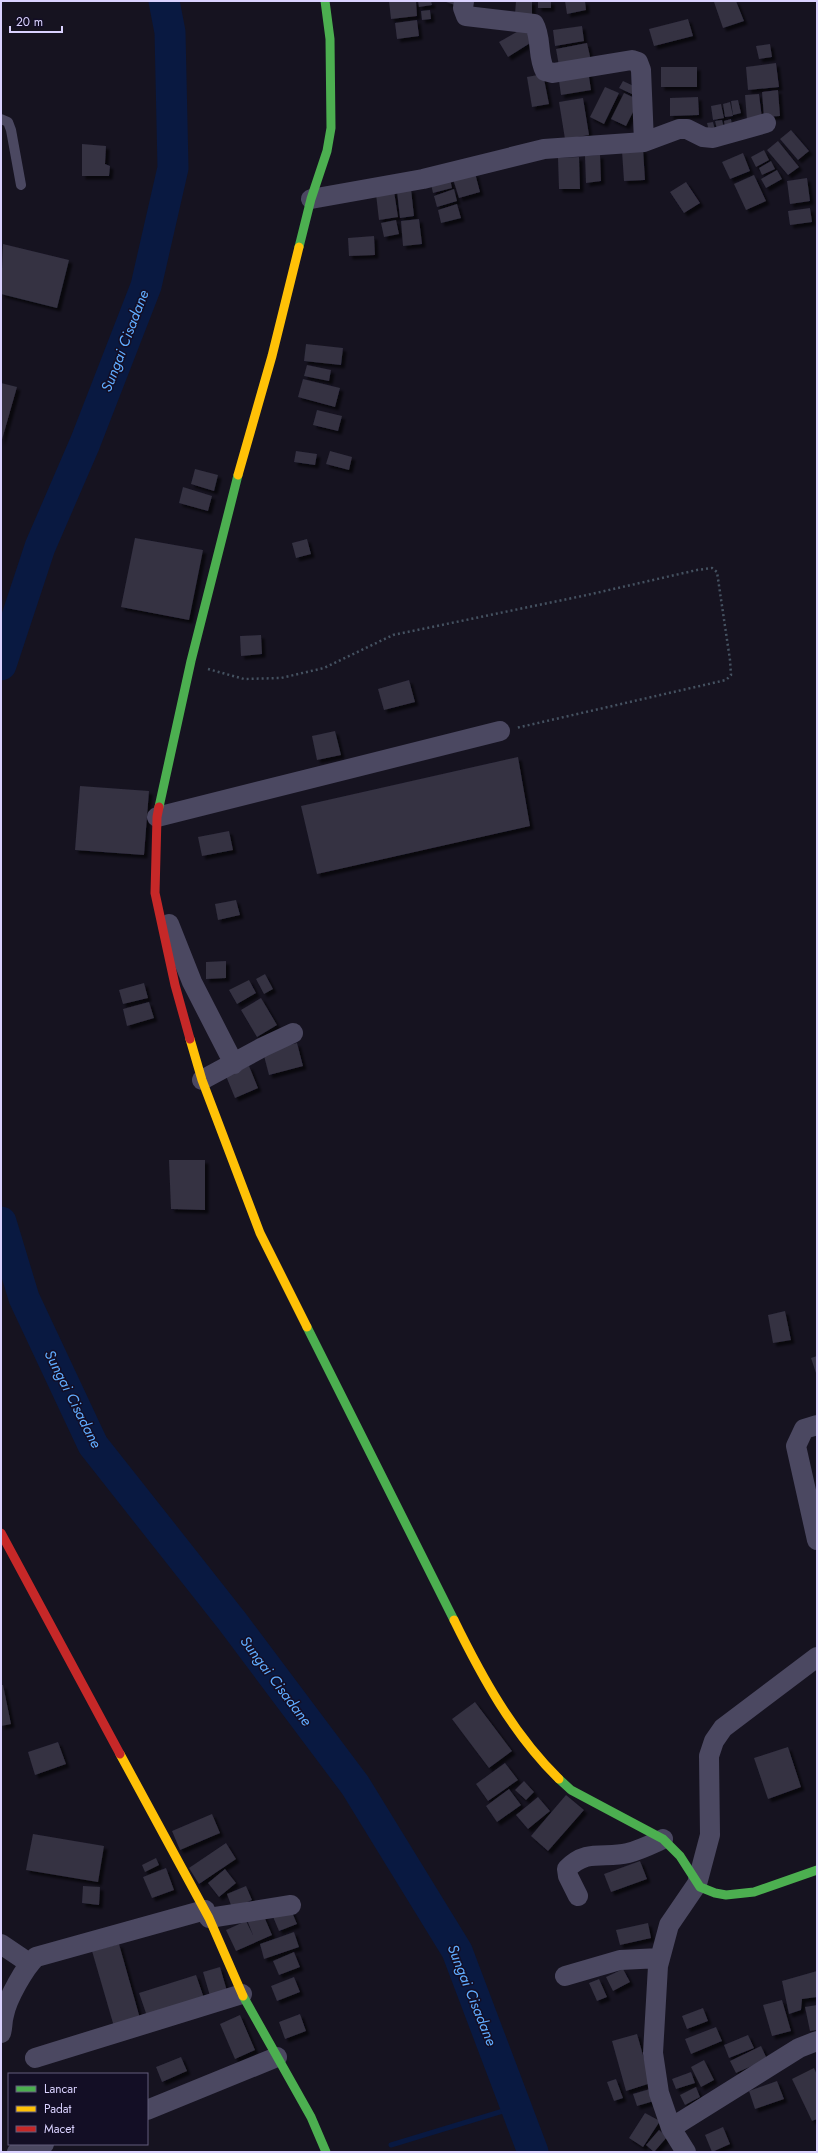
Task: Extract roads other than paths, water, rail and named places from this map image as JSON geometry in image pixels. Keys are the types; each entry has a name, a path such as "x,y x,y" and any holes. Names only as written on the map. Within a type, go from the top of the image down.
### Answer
{"street":[{"path":"325,1 330,33 331,128 327,151 311,199 272,356 228,508 191,661 158,817 156,893 171,971 202,1080 260,1233 482,1677 531,1747 544,1764 571,1790 663,1839 680,1856 697,1884 715,1893 726,1895 754,1892 817,1870"},
{"path":"464,1 463,8 466,16 534,24 538,30 540,62 545,71 553,73 632,60 638,62 641,70 644,142"},
{"path":"311,199 423,179 544,149 644,142 678,129 688,129 703,137 713,138 766,123"},
{"path":"158,817 500,731"},
{"path":"156,893 192,982 234,1064"},
{"path":"202,1080 263,1047 293,1033"},
{"path":"817,1425 804,1429 796,1446 817,1540"},
{"path":"1,1533 207,1914 242,1994 311,2117 326,2152"},
{"path":"686,2152 671,2128 659,2093 653,2053 654,2020 660,1958 669,1925 697,1884 710,1835 708,1772 709,1756 714,1741 723,1728 817,1657"},
{"path":"578,1896 568,1876 567,1869 572,1864 595,1854 627,1854 663,1839"},
{"path":"1,2033 8,2004 29,1963 36,1957 46,1953 207,1914 291,1904"},
{"path":"1,1944 29,1963"},
{"path":"565,1976 620,1960 660,1958"},
{"path":"36,2058 242,1994"},
{"path":"671,2128 799,2048 817,2041"},
{"path":"148,2110 277,2057"},
{"path":"17,2152 41,2145"}],"lane":[{"path":"1,119 8,122 11,130 20,185"}],"waterway":[{"name":"Sungai Cisadane","path":"1,665 40,547 85,443 146,286 173,168 170,32 164,1"},
{"name":"Sungai Cisadane","path":"1,1222 24,1298 93,1445 232,1621 355,1785 457,1951 533,2152"},
{"path":"391,2145 516,2107"}]}
